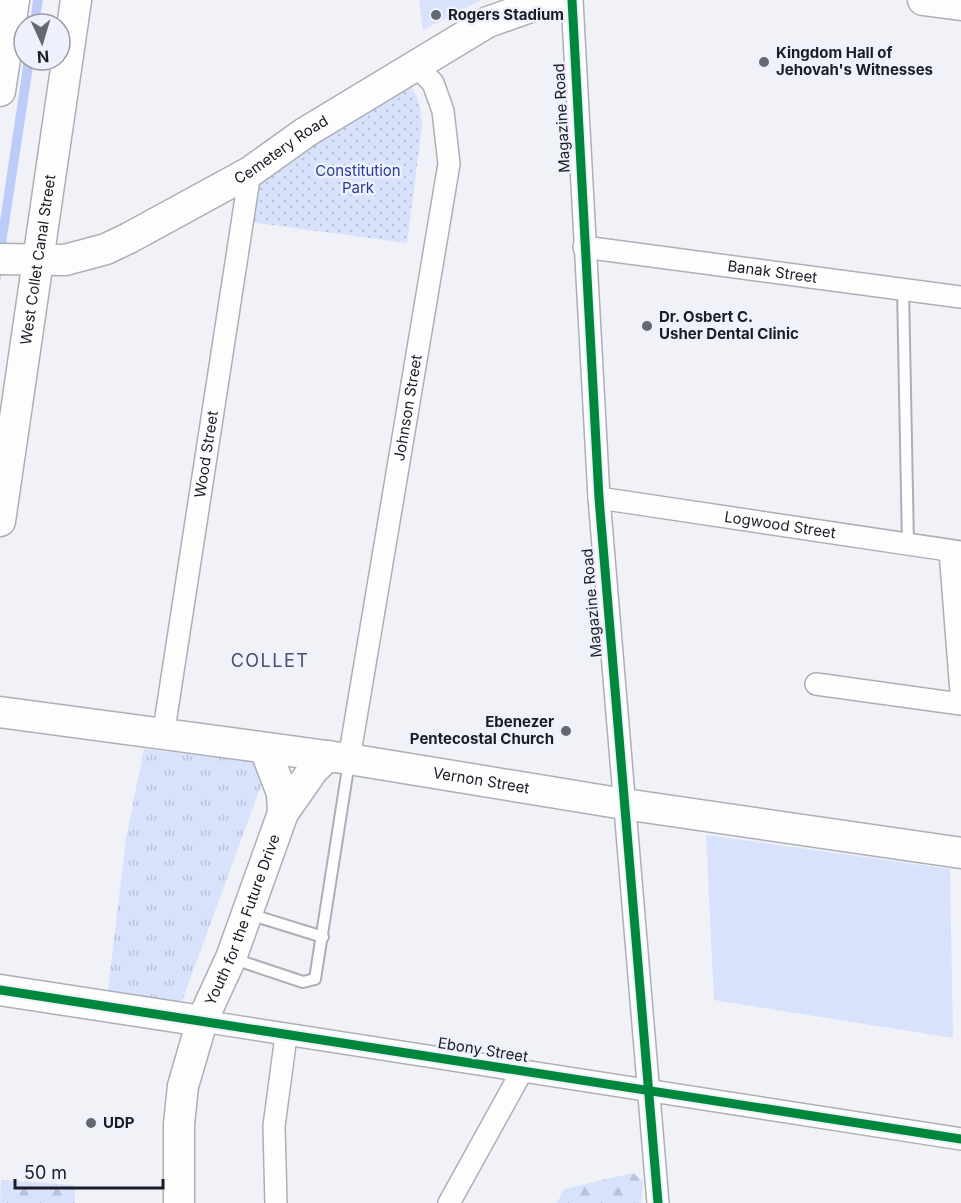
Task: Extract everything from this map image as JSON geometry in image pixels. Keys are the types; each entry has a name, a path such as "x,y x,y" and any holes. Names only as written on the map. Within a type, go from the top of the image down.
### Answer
{"main road":[{"path":"0,91 14,0"},
{"name":"West Collet Canal Street","path":"0,521 20,260 76,0"},
{"name":"Cemetery Road","path":"20,260 65,260 106,249 250,172 306,132 488,22 550,0"},
{"path":"922,0 961,5"},
{"name":"Vernon Street","path":"0,712 338,758 624,804 961,853"},
{"name":"Youth for the Future Drive","path":"266,749 282,793 283,813"},
{"name":"Youth for the Future Drive","path":"178,1203 179,1124 183,1086 202,1021 231,958 283,813 313,770 338,758"},
{"name":"Ebony Street","path":"0,990 202,1021"}],"street":[{"name":"Magazine Road","path":"572,0 599,498 650,1092 657,1203"},
{"name":"Johnson Street","path":"338,758 449,164 443,111 433,83 416,66"},
{"name":"Wood Street","path":"163,736 250,172"},
{"name":"Banak Street","path":"584,247 961,297"},
{"name":"Logwood Street","path":"599,498 956,552"},
{"path":"956,552 961,693"},
{"path":"816,684 961,704"},
{"name":"Ebony Street","path":"202,1021 961,1139"},
{"path":"276,1203 274,1126 286,1035"},
{"path":"449,1203 522,1071"}],"lane":[{"path":"903,289 908,544"},
{"path":"231,958 310,982 317,975 323,937 338,758"},
{"path":"248,914 323,937"}],"green space":[{"name":"Rogers Stadium","path":"419,0 481,0 423,30"},
{"name":"Constitution Park","path":"397,84 410,86 416,95 422,127 407,243 250,222 255,182"},
{"path":"144,749 269,764 178,1012 106,1006 126,838"},
{"path":"706,835 950,869 953,1038 714,1000"},
{"path":"633,1173 643,1181 641,1203 557,1203 564,1189"},
{"path":"1,1180 75,1185 75,1203 0,1203"}],"water":[{"path":"33,0 43,0 41,12 32,12"},
{"path":"22,72 32,72 0,283 0,221"}],"cycle path":[{"path":"572,0 599,498 658,1203"},
{"path":"0,990 961,1139"}],"place":[{"name":"Rogers Stadium","path":"436,15"},
{"name":"Kingdom Hall of Jehovah's Witnesses","path":"764,62"},
{"name":"Dr. Osbert C. Usher Dental Clinic","path":"647,326"},
{"name":"Ebenezer Pentecostal Church","path":"566,731"},
{"name":"UDP","path":"91,1123"}],"district":[{"name":"COLLET","path":"270,661"}]}
